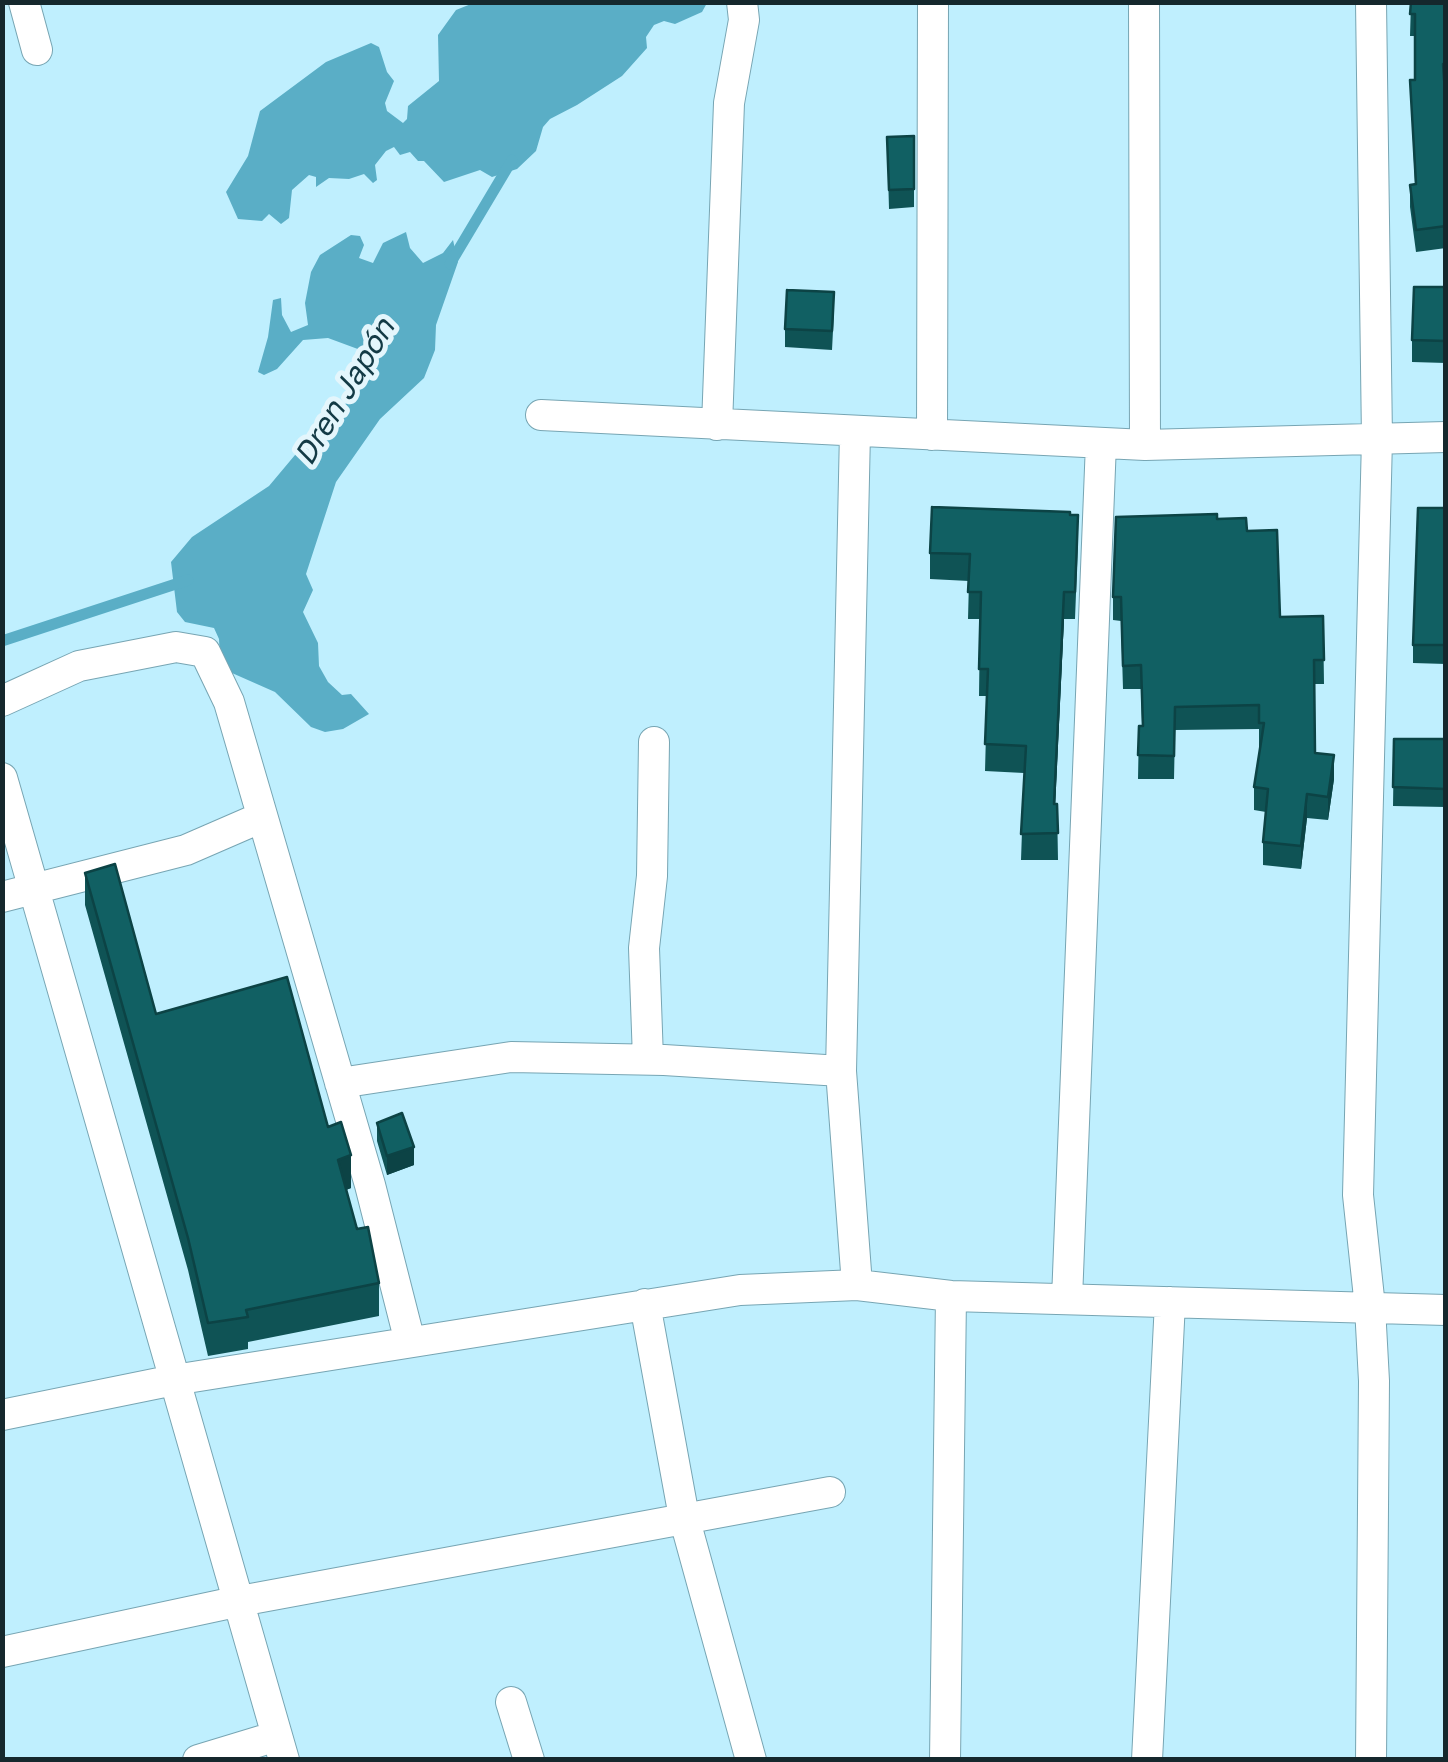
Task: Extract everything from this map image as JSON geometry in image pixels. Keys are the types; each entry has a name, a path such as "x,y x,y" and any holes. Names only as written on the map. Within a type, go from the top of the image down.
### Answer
{"street":[{"path":"24,2 36,50"},
{"path":"717,424 729,103 744,20 742,2"},
{"path":"932,435 933,2"},
{"path":"1144,2 1145,445"},
{"path":"1371,2 1377,439 1358,1195 1374,1381 1371,1760"},
{"path":"541,415 1145,445 1446,437"},
{"path":"855,432 841,1071 857,1285"},
{"path":"1067,1299 1100,442"},
{"path":"2,702 78,666 176,647 205,652 230,702 410,1342"},
{"path":"648,1060 644,948 652,876 654,742"},
{"path":"2,778 281,1748 198,1760"},
{"path":"2,897 186,850 262,817"},
{"path":"340,1083 511,1056 841,1071"},
{"path":"2,1415 174,1380 740,1290 857,1285 951,1296 1446,1310"},
{"path":"945,1760 951,1296"},
{"path":"1147,1760 1170,1302"},
{"path":"645,1304 684,1517 751,1760"},
{"path":"2,1652 240,1601 830,1492"},
{"path":"510,1702 529,1760"}],"water":[{"path":"476,2 707,3 702,12 675,24 664,21 654,25 646,37 647,48 622,76 550,119 543,127 536,151 517,169 492,177 480,170 444,182 424,161 418,161 410,152 400,155 394,147 375,165 377,180 373,183 364,174 349,179 329,178 316,187 316,177 309,175 292,190 289,218 281,224 269,214 262,221 238,219 226,192 248,156 260,111 326,62 371,43 379,47 394,81 385,103 387,111 403,123 408,106 439,81 438,35 456,10"},
{"path":"406,232 410,248 423,263 443,253 453,240 458,262 436,325 435,350 424,378 380,419 336,482 306,574 313,590 303,612 318,643 319,666 328,682 342,695 351,694 369,714 343,729 325,732 311,727 275,692 232,673 220,659 214,628 185,622 177,612 171,562 192,537 269,486 321,424 351,399 366,379 374,355 328,338 303,340 277,369 264,375 258,372 273,300 281,298 282,315 291,332 308,325 305,303 311,272 320,255 351,235 360,236 364,245 359,258 373,263 383,243"}],"building":[{"path":"1411,2 1446,2 1446,226 1416,230 1410,185 1416,184 1410,80 1415,80 1415,14 1410,14"},
{"path":"914,136 914,189 889,190 887,137"},
{"path":"1414,287 1446,287 1446,341 1412,340"},
{"path":"787,290 834,292 832,331 785,329"},
{"path":"932,507 1078,515 1075,592 1064,592 1054,804 1058,833 1021,834 1026,746 985,744 988,669 979,669 981,592 968,592 970,554 930,553"},
{"path":"1418,508 1446,508 1446,645 1413,645"},
{"path":"1217,514 1217,519 1246,518 1247,531 1277,530 1280,617 1323,616 1324,660 1314,660 1315,753 1334,755 1328,797 1307,794 1301,846 1263,842 1268,789 1254,787 1264,723 1259,723 1259,705 1175,707 1174,756 1138,755 1139,726 1143,726 1141,665 1123,666 1121,597 1113,597 1116,517"},
{"path":"1394,739 1446,739 1446,789 1393,787"},
{"path":"115,864 156,1014 287,977 328,1127 341,1122 351,1155 338,1160 357,1229 368,1227 379,1283 246,1310 248,1317 208,1323 188,1238 85,873"},
{"path":"402,1113 414,1147 387,1156 377,1123"}],"waterway":[{"name":"Dren Japón","path":"450,264 512,160"},
{"name":"Dren Japón","path":"2,641 188,580"}]}
